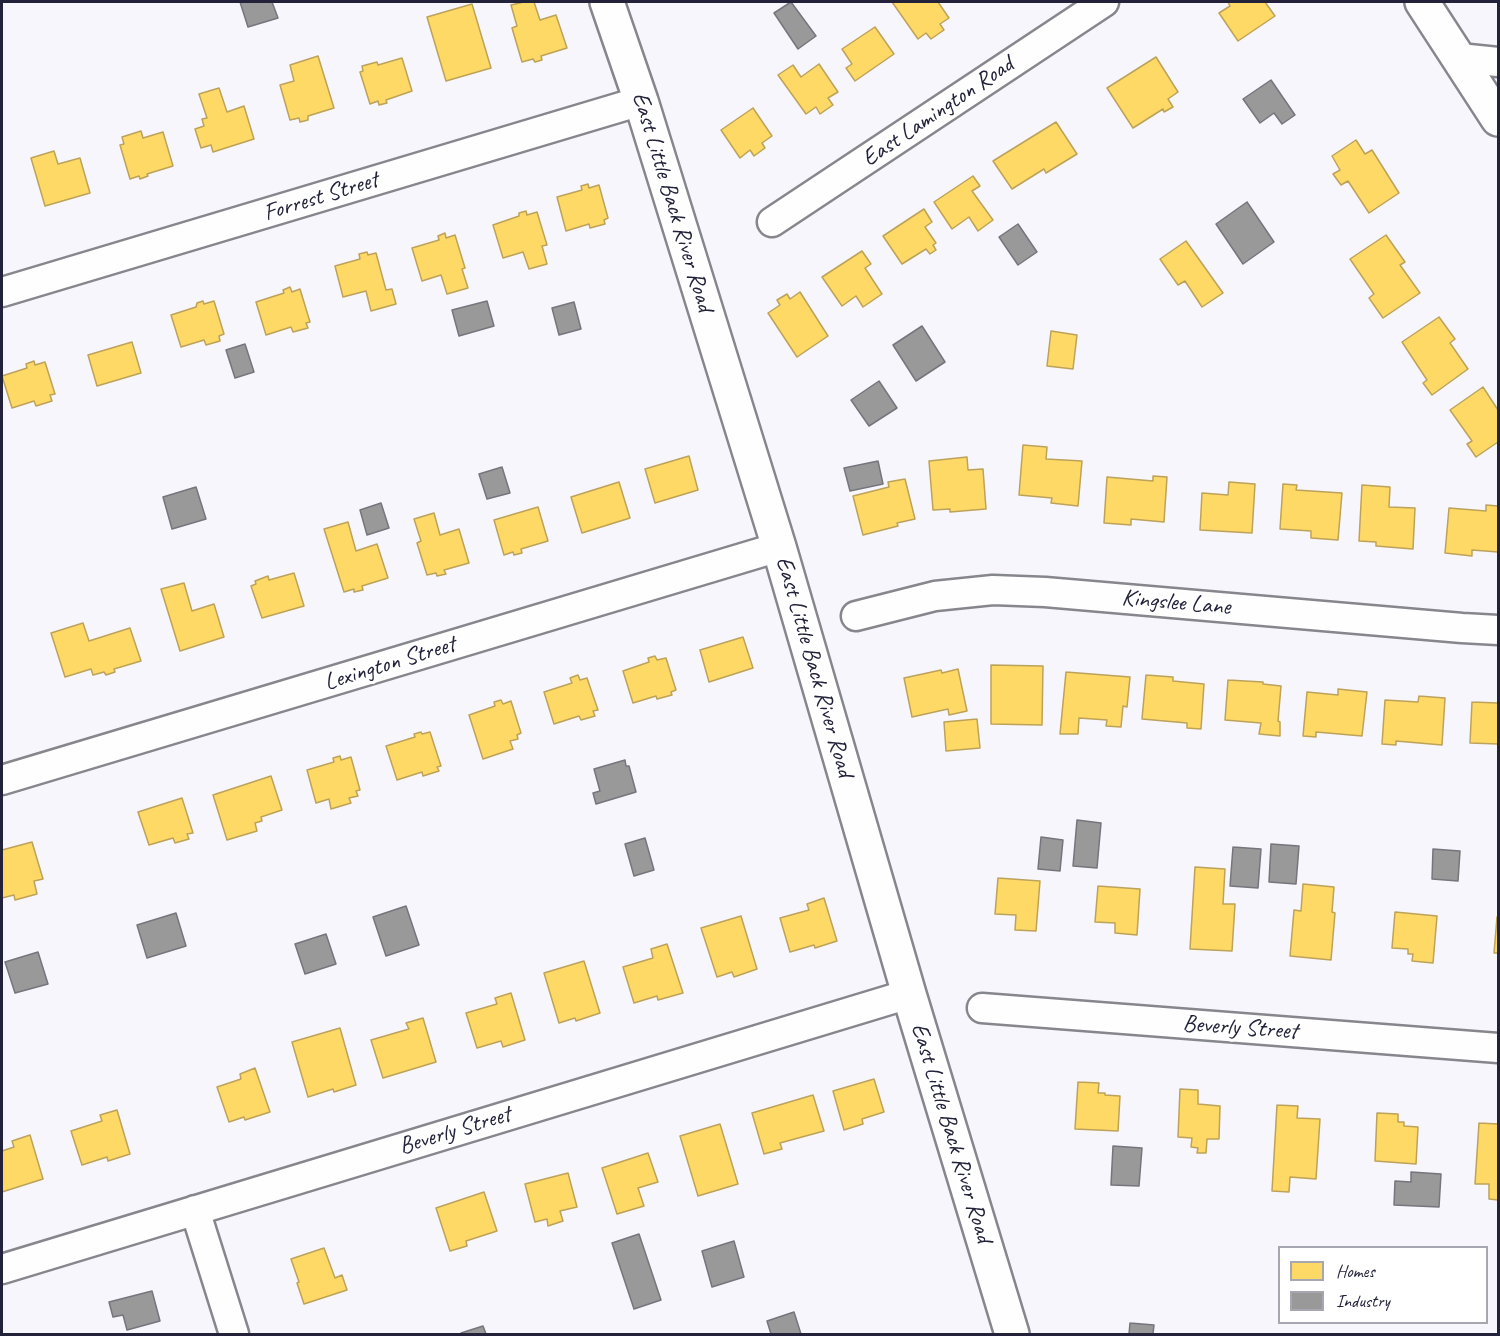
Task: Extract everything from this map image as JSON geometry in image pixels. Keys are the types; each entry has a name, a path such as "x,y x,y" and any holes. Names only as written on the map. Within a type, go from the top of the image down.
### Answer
{"street":[{"name":"East Little Back River Road","path":"608,2 641,101 779,547 909,994 1012,1335"},
{"name":"East Lamington Road","path":"772,222 1104,2"},
{"path":"1422,2 1498,119"},
{"path":"1459,58 1498,62"},
{"name":"Forrest Street","path":"2,292 641,101"},
{"name":"Lexington Street","path":"2,780 779,547"},
{"name":"Kingslee Lane","path":"856,616 934,596 1004,591 1045,592 1498,630"},
{"name":"Beverly Street","path":"2,1269 909,994"},
{"name":"Beverly Street","path":"982,1008 1498,1048"},
{"path":"195,1210 234,1335"}],"building: Homes":[{"path":"534,2 540,20 556,15 567,48 541,56 542,60 535,62 533,59 522,62 512,28 517,26 511,5"},
{"path":"892,2 938,2 949,18 940,24 944,30 931,39 926,33 918,39"},
{"path":"1228,2 1265,2 1275,16 1238,41 1219,13 1230,6"},
{"path":"472,4 491,68 446,81 427,17"},
{"path":"875,27 894,54 855,81 846,68 852,64 842,49"},
{"path":"318,56 334,108 308,116 308,120 300,122 299,118 290,120 280,85 294,81 290,65"},
{"path":"1156,57 1178,92 1168,99 1173,107 1164,112 1163,109 1133,128 1107,88"},
{"path":"402,58 412,91 386,100 387,103 379,105 378,101 370,104 360,72 363,71 362,66 377,62 378,65"},
{"path":"819,64 838,92 828,98 833,105 820,114 816,107 806,114 778,75 793,65 801,77"},
{"path":"219,88 227,112 244,106 254,139 213,152 211,145 201,148 195,129 204,126 202,119 207,118 199,94"},
{"path":"753,108 772,136 762,143 765,148 754,156 750,150 740,158 721,130"},
{"path":"1056,122 1077,154 1046,173 1044,169 1012,189 993,161"},
{"path":"141,131 143,138 163,132 173,166 147,174 148,176 140,179 139,176 130,179 120,145 124,144 122,137"},
{"path":"1356,140 1365,154 1372,150 1399,193 1369,213 1348,181 1341,185 1333,174 1340,170 1332,156"},
{"path":"54,151 58,164 80,158 90,193 45,206 31,158"},
{"path":"973,176 980,186 972,191 993,220 978,231 969,217 952,229 934,202"},
{"path":"588,184 589,188 599,185 608,218 604,220 605,224 590,228 589,224 566,231 557,197 582,190 581,186"},
{"path":"924,209 932,222 925,227 936,243 933,245 936,250 930,254 926,249 902,264 883,236"},
{"path":"526,211 527,215 537,212 547,245 542,246 547,264 529,269 523,252 503,258 493,225 519,216 519,213"},
{"path":"445,233 446,238 455,235 465,268 462,269 468,288 447,294 441,275 422,281 412,248 439,240 438,236"},
{"path":"1386,235 1405,262 1400,265 1420,293 1383,318 1369,298 1374,294 1350,259"},
{"path":"1186,241 1223,293 1202,307 1185,281 1178,285 1160,259"},
{"path":"862,251 871,264 865,268 882,294 863,307 856,296 842,306 822,277"},
{"path":"367,252 368,255 376,253 386,290 392,289 396,304 371,311 366,291 343,297 335,266 360,259 359,254"},
{"path":"290,287 292,292 300,289 310,322 306,323 308,328 293,332 291,327 266,335 256,302 284,293 283,290"},
{"path":"800,292 828,336 797,357 768,313 780,305 777,300 787,294 790,299"},
{"path":"203,301 204,304 214,301 224,334 219,336 220,341 206,345 204,340 181,347 171,315 196,307 197,303"},
{"path":"1439,317 1455,339 1450,343 1468,369 1432,395 1423,383 1427,380 1402,342"},
{"path":"1051,331 1077,335 1073,369 1047,366"},
{"path":"132,342 141,373 97,386 88,355"},
{"path":"34,361 35,365 45,362 55,394 50,395 52,401 36,406 34,401 12,408 2,376 27,368 26,364"},
{"path":"1483,387 1498,410 1498,442 1476,457 1467,444 1472,441 1450,410"},
{"path":"1023,445 1047,447 1046,459 1082,461 1078,506 1051,503 1052,498 1019,495"},
{"path":"689,456 698,490 655,503 645,469"},
{"path":"967,457 968,470 983,469 986,509 950,512 950,509 933,510 929,461"},
{"path":"1153,476 1167,477 1164,522 1131,519 1131,525 1104,523 1107,477 1153,481"},
{"path":"905,479 915,519 863,535 853,496 889,487 888,482"},
{"path":"619,482 630,518 582,533 571,497"},
{"path":"1229,482 1255,484 1252,533 1200,530 1202,493 1228,495"},
{"path":"1283,484 1297,485 1296,490 1342,493 1338,540 1311,538 1311,531 1280,529"},
{"path":"1362,485 1390,487 1389,507 1415,508 1413,549 1376,546 1376,542 1359,541"},
{"path":"1486,505 1498,506 1498,552 1472,550 1472,556 1445,553 1449,508 1486,511"},
{"path":"538,507 548,541 521,549 522,553 514,555 513,552 504,555 494,520"},
{"path":"434,513 440,535 459,529 469,563 444,570 446,574 437,576 436,573 427,575 417,543 421,541 414,519"},
{"path":"348,522 356,551 377,544 388,578 362,586 363,590 354,592 354,589 344,592 324,529"},
{"path":"294,573 304,606 262,618 251,586 256,584 255,581 268,576 269,580"},
{"path":"184,583 192,611 214,604 224,637 180,651 161,589"},
{"path":"83,623 89,641 130,628 141,661 114,669 115,672 106,675 104,672 93,675 91,669 65,677 51,633"},
{"path":"743,637 753,668 709,682 700,650"},
{"path":"655,656 657,660 666,658 676,690 671,692 672,695 657,699 656,696 633,703 623,671 649,662 648,658"},
{"path":"991,665 1043,666 1042,725 991,724"},
{"path":"958,669 967,711 949,715 948,709 912,717 904,678 941,670 942,673"},
{"path":"1066,672 1130,677 1127,707 1123,706 1121,727 1106,726 1107,720 1079,718 1078,734 1060,734"},
{"path":"578,675 580,680 587,678 598,710 593,711 595,716 581,720 579,716 554,724 544,692 572,683 570,678"},
{"path":"1146,675 1173,677 1173,681 1204,684 1201,729 1187,728 1187,723 1142,719"},
{"path":"1228,680 1263,682 1263,684 1281,686 1278,721 1280,722 1280,736 1259,734 1261,723 1225,720"},
{"path":"1338,689 1367,692 1362,736 1316,732 1316,737 1303,736 1307,692 1338,695"},
{"path":"1419,696 1445,698 1442,745 1396,741 1396,745 1382,744 1385,700 1418,702"},
{"path":"501,700 503,704 511,701 521,733 517,735 518,739 510,741 513,749 483,759 469,715 495,706 494,702"},
{"path":"1472,702 1498,703 1498,744 1470,743"},
{"path":"977,719 980,748 946,751 944,722"},
{"path":"421,732 422,734 430,732 441,766 437,767 439,771 423,776 422,772 397,780 386,746 415,737 414,734"},
{"path":"340,756 341,760 351,757 360,790 356,791 358,796 349,798 351,803 331,809 329,799 316,803 307,770 334,762 333,758"},
{"path":"271,776 282,810 261,817 262,821 255,823 257,831 227,840 213,795"},
{"path":"182,798 193,833 187,834 189,839 175,843 173,838 149,845 138,812"},
{"path":"32,842 43,879 34,881 37,894 15,900 14,895 2,898 2,850"},
{"path":"1195,867 1225,869 1223,904 1235,904 1232,951 1190,949"},
{"path":"998,878 1040,881 1036,931 1015,930 1016,915 995,914"},
{"path":"1303,884 1334,887 1332,912 1335,913 1331,960 1290,956 1294,910 1301,911"},
{"path":"1098,886 1140,889 1137,935 1115,933 1115,923 1095,922"},
{"path":"824,898 837,941 815,948 814,945 790,952 780,918 809,910 807,904"},
{"path":"1395,912 1437,916 1433,963 1412,961 1413,954 1408,954 1408,949 1392,948"},
{"path":"741,916 757,969 734,977 732,972 717,977 701,928"},
{"path":"1497,917 1498,953 1494,953"},
{"path":"667,944 683,993 658,1000 657,996 634,1003 623,967 653,958 651,949"},
{"path":"584,961 600,1013 576,1021 575,1018 559,1023 544,973"},
{"path":"511,993 525,1040 503,1047 501,1041 477,1048 466,1013 497,1004 495,998"},
{"path":"423,1018 436,1062 383,1078 371,1040 409,1029 406,1023"},
{"path":"340,1028 356,1085 308,1097 292,1042"},
{"path":"255,1068 270,1112 245,1120 244,1117 229,1122 217,1087 241,1079 240,1074"},
{"path":"874,1079 884,1112 862,1119 863,1124 844,1130 833,1091"},
{"path":"1078,1082 1099,1083 1098,1093 1120,1096 1118,1131 1075,1129"},
{"path":"1180,1089 1198,1090 1198,1104 1220,1106 1219,1139 1207,1139 1206,1153 1197,1153 1198,1148 1191,1147 1192,1138 1178,1137"},
{"path":"813,1095 824,1131 780,1143 782,1149 764,1154 752,1113"},
{"path":"1277,1105 1298,1106 1297,1118 1320,1119 1316,1179 1290,1177 1289,1192 1272,1191"},
{"path":"117,1110 130,1154 108,1161 107,1157 82,1165 71,1131 102,1121 100,1115"},
{"path":"1377,1113 1398,1114 1398,1122 1404,1122 1404,1126 1418,1127 1416,1164 1375,1161"},
{"path":"1479,1123 1498,1124 1498,1200 1489,1199 1489,1184 1475,1184"},
{"path":"720,1124 738,1184 698,1196 680,1136"},
{"path":"30,1135 43,1179 2,1192 2,1151 14,1147 12,1141"},
{"path":"648,1153 658,1182 638,1188 644,1206 617,1214 602,1168"},
{"path":"568,1173 577,1207 560,1211 563,1221 548,1226 547,1219 535,1222 525,1184"},
{"path":"484,1192 497,1231 466,1241 467,1246 450,1251 436,1208"},
{"path":"324,1248 335,1278 342,1275 347,1290 304,1304 291,1259"}],"building: Industry":[{"path":"240,2 272,2 278,18 248,27"},
{"path":"791,2 816,36 798,49 774,13"},
{"path":"1271,80 1295,115 1282,124 1274,113 1260,123 1243,99"},
{"path":"1247,202 1274,242 1243,264 1216,224"},
{"path":"1018,224 1037,252 1018,265 999,237"},
{"path":"487,301 494,326 459,336 452,310"},
{"path":"574,302 581,329 559,335 552,308"},
{"path":"922,326 945,362 916,381 893,345"},
{"path":"245,344 254,372 235,378 226,350"},
{"path":"879,381 897,408 869,426 851,400"},
{"path":"878,461 883,484 850,491 844,468"},
{"path":"502,467 510,493 487,499 479,474"},
{"path":"196,487 206,519 172,529 163,497"},
{"path":"381,503 389,528 367,535 360,510"},
{"path":"625,760 626,766 629,766 636,792 596,804 593,793 600,791 594,769"},
{"path":"1077,820 1101,823 1097,868 1073,866"},
{"path":"1041,837 1063,840 1060,871 1038,869"},
{"path":"645,838 654,870 634,876 625,844"},
{"path":"1271,844 1299,846 1296,884 1269,882"},
{"path":"1233,847 1261,849 1258,888 1230,886"},
{"path":"1433,849 1460,851 1458,881 1432,879"},
{"path":"406,906 419,945 386,956 373,917"},
{"path":"176,913 186,946 147,958 137,925"},
{"path":"326,934 336,964 305,974 295,944"},
{"path":"38,952 48,984 15,993 5,962"},
{"path":"1113,1146 1142,1148 1139,1186 1111,1185"},
{"path":"1411,1172 1441,1174 1439,1207 1394,1205 1395,1181 1411,1182"},
{"path":"639,1234 661,1300 634,1309 612,1243"},
{"path":"734,1241 744,1277 712,1287 702,1251"},
{"path":"152,1291 160,1321 127,1330 123,1315 113,1317 109,1302"},
{"path":"794,1312 801,1334 771,1334 767,1321"},
{"path":"1130,1323 1154,1325 1153,1334 1129,1334"},
{"path":"483,1326 486,1334 461,1333"}]}
